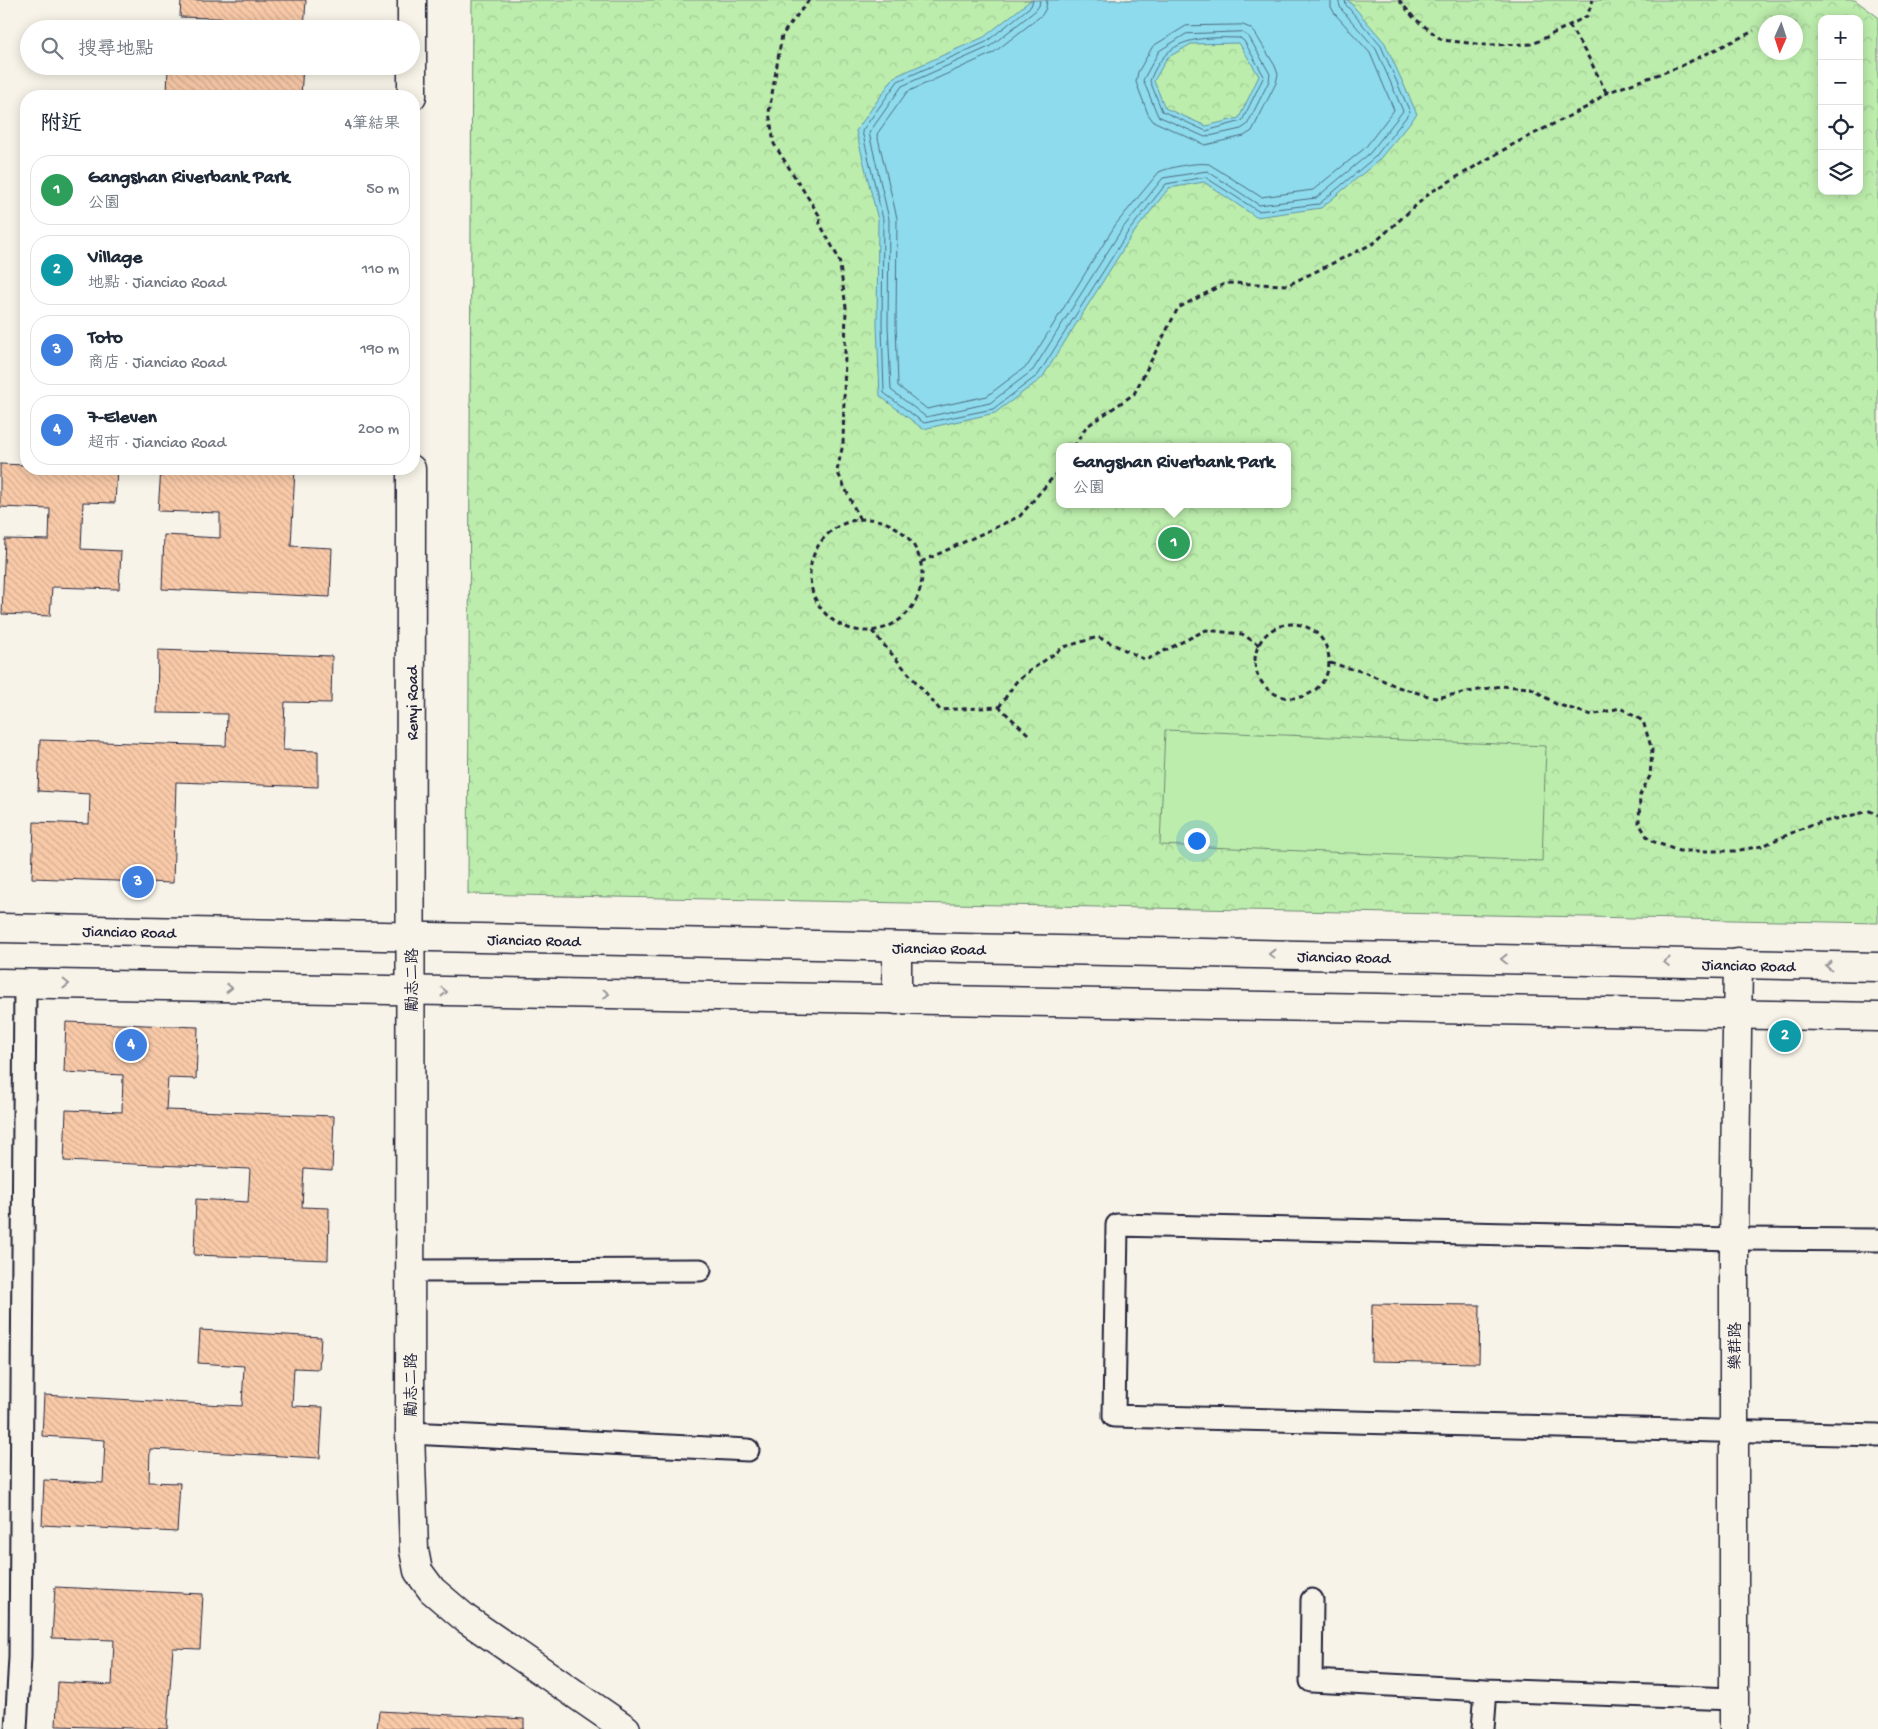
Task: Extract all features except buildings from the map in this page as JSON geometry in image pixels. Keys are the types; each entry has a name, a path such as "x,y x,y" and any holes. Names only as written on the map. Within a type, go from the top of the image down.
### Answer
{"street":[{"path":"412,0 412,20"},
{"path":"412,75 412,90"},
{"name":"Renyi Road","path":"411,937 412,475"},
{"name":"Jianciao Road","path":"0,928 1878,967"},
{"name":"勵志二路","path":"411,937 410,1433 414,1550 418,1571 432,1590 466,1619 626,1729"},
{"path":"897,947 897,1000"},
{"name":"樂群路","path":"1734,1729 1734,1239 1738,963"},
{"path":"13,983 1878,1017"}],"lane":[{"path":"13,983 20,1647 16,1729"},
{"path":"1878,1240 1734,1239 1117,1225 1114,1416 1878,1435"},
{"path":"410,1272 700,1270"},
{"path":"410,1433 748,1450"},
{"path":"1312,1600 1311,1681 1486,1690 1734,1699"},
{"path":"1482,1729 1486,1690"}],"path":[{"path":"809,0 782,35 769,112 774,144 819,215 820,224 839,259 846,307 846,344 843,444 837,471 860,520"},
{"path":"1399,0 1414,18 1442,40 1485,46 1533,44 1587,16 1593,0"},
{"path":"1569,25 1606,92"},
{"path":"1076,443 1086,427 1134,394 1178,308 1226,283 1288,285 1374,243 1431,192 1512,145 1587,107 1606,92 1679,67 1754,31"},
{"path":"921,562 1020,516 1056,474"},
{"path":"869,518 886,522 902,531 914,545 921,562 922,580 918,597 907,614 891,626 872,631 853,630 834,622 820,609 811,591 808,573 812,555 821,539 834,527 851,520 869,518"},
{"path":"1289,624 1302,625 1314,630 1323,639 1328,650 1330,663 1327,676 1320,686 1299,698 1282,696 1267,688 1260,679 1256,668 1255,656 1258,645 1266,634 1276,628 1289,624"},
{"path":"999,707 1016,682 1028,672 1064,647 1098,636 1146,660 1206,630 1242,634 1258,645"},
{"path":"872,631 940,710 999,707 1028,734"},
{"path":"1330,663 1364,672 1398,687 1435,698 1501,686 1521,687 1531,688 1556,704 1592,715 1620,708 1643,721 1652,750 1650,776 1640,794 1639,823 1649,840 1679,851 1735,851 1753,848 1777,840 1810,825 1870,811 1878,815"}],"green space":[{"path":"472,0 1855,0 1878,17 1878,923 468,894"},
{"path":"1165,730 1546,746 1542,861 1160,845"}],"water":[{"path":"1031,0 1348,0 1385,43 1417,114 1378,161 1321,208 1256,217 1204,182 1169,188 1132,235 1042,378 995,413 923,429 880,396 877,326 878,220 856,131 894,77 984,37","holes":["1239,43 1259,76 1239,118 1206,126 1165,108 1154,81 1167,58 1191,44"]}],"place":[{"name":"Gangshan Riverbank Park","path":"1174,543"},
{"name":"Toto","path":"138,882"},
{"name":"Village","path":"1785,1036"},
{"name":"7-Eleven","path":"131,1045"}]}
